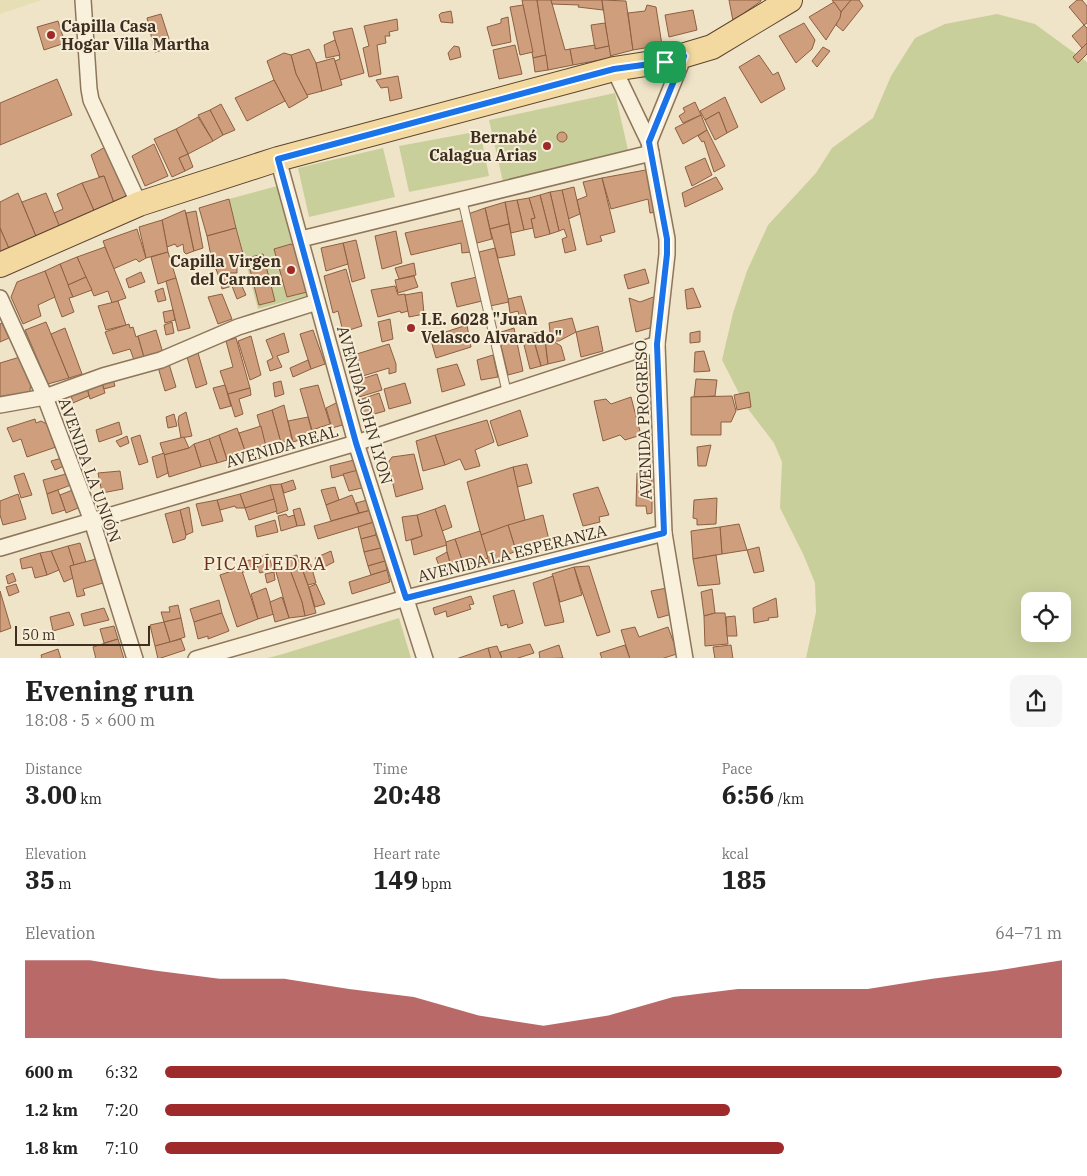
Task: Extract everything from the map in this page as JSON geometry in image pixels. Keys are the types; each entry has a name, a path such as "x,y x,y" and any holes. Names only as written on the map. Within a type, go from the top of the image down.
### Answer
{"main road":[{"path":"0,265 140,204 278,159 614,69 665,62 712,47 790,0"}],"street":[{"path":"83,0 91,100 140,204"},
{"path":"301,239 462,199 650,147 684,56"},
{"name":"AVENIDA PROGRESO","path":"614,69 650,147 667,239 657,344 664,533 686,658"},
{"name":"AVENIDA JOHN LYON","path":"278,159 356,443 425,658"},
{"name":"AVENIDA LA UNIÓN","path":"0,298 45,397 92,521 135,658"},
{"path":"0,405 45,397 102,376 161,360 238,327 317,302"},
{"name":"AVENIDA REAL","path":"0,548 356,443 657,344"},
{"name":"AVENIDA LA ESPERANZA","path":"196,658 406,598 664,533"}],"lane":[{"path":"462,199 507,393"}],"shaded area":[{"path":"0,0 42,0 0,14"}],"green space":[{"path":"997,14 1035,24 1087,62 1087,658 806,658 816,612 815,583 780,508 782,462 774,443 745,405 722,360 733,313 747,271 768,225 816,173 832,148 873,118 891,76 915,38 945,24"},
{"path":"615,93 629,154 503,182 489,120"},
{"path":"480,131 489,176 409,192 399,146"},
{"path":"383,148 395,197 309,217 298,168"},
{"path":"281,185 310,295 258,309 229,199"},
{"path":"399,618 411,658 268,658 283,654"}],"building":[{"path":"522,0 537,0 546,55 533,58"},
{"path":"537,0 551,0 565,50 570,49 573,65 548,70"},
{"path":"551,0 602,0 603,10 578,7 579,5 552,4"},
{"path":"602,0 626,1 633,50 610,56"},
{"path":"729,0 761,0 761,1 733,21"},
{"path":"832,0 851,0 841,12"},
{"path":"851,0 859,0 863,6 843,31 836,25 841,12"},
{"path":"1077,0 1082,0 1087,6 1087,23 1084,25 1069,7"},
{"path":"834,2 841,12 840,18 826,40 809,17"},
{"path":"523,5 533,52 520,55 510,7"},
{"path":"647,5 656,7 662,45 633,50 628,13 645,11"},
{"path":"693,10 697,30 669,37 665,15"},
{"path":"451,11 453,23 441,22 439,15"},
{"path":"161,14 172,48 155,52 147,18"},
{"path":"508,17 511,42 492,46 487,27 501,23 501,19"},
{"path":"397,19 398,30 389,32 390,36 385,36 386,43 377,45 381,74 369,77 363,48 369,46 364,26"},
{"name":"Capilla Casa Hogar Villa Martha","path":"58,21 65,43 44,50 37,27"},
{"path":"605,23 609,46 595,49 591,25"},
{"path":"804,23 815,40 812,49 796,63 779,36"},
{"path":"1084,25 1087,28 1087,43 1082,48 1072,36"},
{"path":"352,28 364,73 340,80 335,61 340,59 333,32"},
{"path":"335,40 340,55 326,58 324,45"},
{"path":"1087,43 1087,54 1078,63 1073,57"},
{"path":"515,45 522,74 499,79 493,50"},
{"path":"595,45 595,49 609,46 611,58 573,65 570,49"},
{"path":"454,46 459,47 461,57 450,60 448,53"},
{"path":"823,47 830,51 817,67 812,61"},
{"path":"309,49 316,63 322,91 307,95 296,74 291,55"},
{"path":"284,53 291,55 296,74 308,97 289,108 274,80 267,61"},
{"path":"546,55 548,70 535,72 533,58"},
{"path":"759,55 773,75 778,72 785,89 761,103 739,67"},
{"path":"334,58 342,85 322,91 316,63"},
{"path":"398,76 402,98 390,101 388,87 381,88 376,80"},
{"path":"57,79 72,115 0,145 0,103"},
{"path":"274,80 285,101 247,121 235,98"},
{"path":"725,97 738,127 727,133 719,112 705,120 700,111"},
{"path":"695,102 701,115 683,123 679,116 685,112 683,108"},
{"path":"221,104 235,130 223,135 210,110"},
{"path":"210,110 223,135 213,141 198,115"},
{"path":"719,112 727,133 715,140 705,120"},
{"path":"701,115 707,130 683,144 675,128"},
{"path":"198,117 213,141 188,154 176,129"},
{"path":"176,129 188,154 179,158 185,171 172,177 154,139"},
{"path":"707,130 725,166 714,172 704,141 702,142 698,136"},
{"path":"560,132 564,132 567,137 566,141 560,142 557,139 557,135"},
{"path":"154,144 168,176 145,186 132,156"},
{"path":"107,146 129,196 114,203 104,176 99,177 91,155"},
{"path":"188,154 193,167 185,171 179,158"},
{"path":"705,158 712,175 692,186 685,167"},
{"path":"651,169 657,212 650,213 648,199 611,209 602,178"},
{"path":"104,176 114,203 95,213 82,183"},
{"path":"716,177 723,189 685,207 682,193"},
{"path":"602,178 615,232 600,236 602,241 587,245 577,200 587,196 583,182"},
{"path":"82,183 95,213 59,227 54,213 63,209 57,194"},
{"path":"574,187 580,214 568,219 562,190"},
{"path":"562,190 576,250 565,253 562,239 567,237 564,229 559,231 550,192"},
{"path":"550,192 559,231 550,234 540,195"},
{"path":"18,193 38,241 10,251 0,228 0,202"},
{"path":"46,193 61,230 38,241 22,202"},
{"path":"540,195 550,234 535,238 531,219 535,218 529,198"},
{"path":"529,198 535,218 531,219 533,228 524,230 517,200"},
{"path":"229,199 236,228 207,236 199,208"},
{"path":"517,200 524,230 511,233 505,202"},
{"path":"505,202 509,224 490,229 485,208"},
{"path":"485,208 492,239 477,243 468,214"},
{"path":"185,210 194,251 186,254 183,244 177,247 175,244 167,247 162,220"},
{"path":"196,211 203,248 194,251 186,213"},
{"path":"162,220 168,252 146,258 139,227"},
{"path":"465,220 471,252 462,253 461,243 411,255 405,233"},
{"path":"509,224 515,255 498,258 490,229"},
{"path":"0,228 10,251 0,254"},
{"path":"236,228 245,261 237,261 237,273 230,273 219,277 211,256 207,236"},
{"path":"137,229 146,258 139,262 136,259 113,269 103,241"},
{"path":"396,231 402,263 382,269 375,236"},
{"path":"356,240 365,278 352,282 343,243"},
{"path":"343,243 348,264 326,271 321,248"},
{"name":"Capilla Virgen del Carmen","path":"291,244 295,247 307,292 287,297 274,249"},
{"path":"105,247 126,298 112,303 108,291 94,296 77,257"},
{"path":"495,248 509,302 490,306 479,252"},
{"path":"168,252 176,278 158,284 151,257"},
{"path":"263,254 275,301 259,305 247,258"},
{"path":"77,257 86,277 68,285 60,264"},
{"path":"414,263 416,275 399,279 395,268"},
{"path":"60,264 73,297 69,298 74,312 62,317 45,271"},
{"path":"346,269 362,326 343,332 338,311 333,313 324,276"},
{"path":"645,269 649,283 628,289 624,275"},
{"path":"45,271 55,297 38,305 41,316 23,324 11,297 17,282"},
{"path":"141,272 145,282 129,288 126,279"},
{"path":"228,274 232,286 222,289 219,277"},
{"path":"414,276 418,287 398,293 395,280"},
{"path":"86,277 92,290 73,297 68,285"},
{"path":"477,277 482,301 457,307 451,283"},
{"path":"176,278 190,328 178,331 166,281"},
{"path":"241,284 246,295 237,299 232,286"},
{"path":"395,286 398,295 405,294 408,311 401,313 400,311 378,317 371,290"},
{"path":"163,288 166,300 158,302 155,291"},
{"path":"693,288 701,307 687,309 685,290"},
{"path":"422,292 424,314 409,317 405,295"},
{"path":"222,294 232,319 218,324 208,297"},
{"path":"521,296 528,321 521,323 518,311 510,313 508,299"},
{"path":"656,296 655,317 650,328 636,332 629,298 640,302"},
{"path":"118,301 126,325 106,330 98,306"},
{"path":"173,310 175,320 165,323 163,312"},
{"path":"572,318 576,332 559,341 551,341 549,323"},
{"path":"390,319 393,339 382,342 378,322"},
{"path":"46,322 69,378 48,384 25,330"},
{"path":"172,322 174,333 166,335 164,325"},
{"path":"2,323 9,338 0,342 0,324"},
{"path":"129,324 130,328 133,327 136,337 138,336 144,357 134,360 130,349 113,354 105,332"},
{"path":"467,325 471,347 436,358 430,337"},
{"path":"598,326 603,351 581,357 576,332"},
{"path":"65,328 82,374 69,378 51,334"},
{"path":"514,328 523,371 508,375 498,333"},
{"path":"156,330 163,353 144,357 138,336"},
{"path":"313,330 325,364 311,369 300,334"},
{"path":"700,331 700,342 690,343 690,333"},
{"path":"544,332 548,364 541,366 532,333"},
{"path":"284,333 289,352 277,356 282,367 270,371 267,361 273,358 266,340"},
{"path":"251,336 261,375 250,380 238,341"},
{"path":"236,338 250,388 228,394 220,371 233,367 226,341"},
{"path":"533,338 541,366 530,369 523,341"},
{"path":"548,338 561,346 565,360 548,364 545,339"},
{"path":"389,344 396,364 396,372 389,374 389,368 353,379 347,357"},
{"path":"704,351 710,371 694,372 695,352"},
{"path":"198,353 207,384 196,388 187,357"},
{"path":"493,355 498,377 481,380 477,360"},
{"path":"20,357 31,380 30,391 27,395 0,399 0,363"},
{"path":"308,360 311,369 293,377 290,368"},
{"path":"169,364 176,387 165,391 158,367"},
{"path":"457,364 465,385 442,392 437,369"},
{"path":"377,374 382,390 359,397 355,381"},
{"path":"113,379 115,386 104,389 102,383"},
{"path":"696,379 717,380 715,396 694,397"},
{"path":"281,381 284,394 275,397 273,383"},
{"path":"102,383 105,393 90,399 87,388"},
{"path":"405,383 411,403 389,409 384,389"},
{"path":"225,385 231,406 220,409 213,388"},
{"path":"318,385 330,424 312,430 300,389"},
{"path":"87,388 89,396 73,403 71,395"},
{"path":"250,388 251,395 239,399 243,414 235,417 228,394"},
{"path":"749,392 751,407 737,410 734,395"},
{"path":"379,393 385,411 364,417 359,400"},
{"path":"732,396 736,411 731,422 721,422 721,435 691,435 691,397"},
{"path":"631,397 641,435 625,440 620,435 603,441 594,401 606,399 611,404"},
{"path":"338,402 346,424 332,428 326,408"},
{"path":"284,405 292,439 281,443 272,410"},
{"path":"272,410 281,443 266,447 257,415"},
{"path":"520,410 528,436 498,446 490,421"},
{"path":"186,412 192,436 181,438 178,421 179,416"},
{"path":"174,414 177,426 168,428 166,417"},
{"path":"308,417 313,436 293,442 288,421"},
{"path":"35,419 36,423 41,421 47,424 50,423 59,446 27,457 21,439 13,442 7,428"},
{"path":"487,420 494,442 475,450 480,466 465,470 460,459 445,465 435,435"},
{"path":"119,422 122,434 99,442 96,430"},
{"path":"261,426 266,447 246,454 239,433"},
{"path":"237,428 246,454 227,460 219,435"},
{"path":"140,435 148,462 139,465 131,438"},
{"path":"219,435 227,460 217,463 209,439"},
{"path":"435,435 445,465 423,471 416,441"},
{"path":"127,436 129,443 120,447 116,441"},
{"path":"184,437 189,448 164,455 160,443"},
{"path":"209,439 217,463 201,467 194,444"},
{"path":"194,444 201,467 169,477 164,455 189,448"},
{"path":"711,445 706,466 698,466 697,447"},
{"path":"164,453 168,473 157,478 152,457"},
{"path":"414,454 423,489 396,497 388,463 392,457"},
{"path":"62,458 64,466 55,470 51,461"},
{"path":"358,459 361,470 332,478 330,466"},
{"path":"527,464 532,483 517,487 513,467"},
{"path":"513,467 525,520 481,535 467,482"},
{"path":"358,470 362,488 349,491 343,474"},
{"path":"120,471 123,489 102,493 98,473"},
{"path":"24,473 32,495 21,498 14,476"},
{"path":"637,473 652,473 652,513 647,514 646,506 636,506"},
{"path":"66,474 71,485 47,494 43,480"},
{"path":"293,480 296,489 284,493 281,484"},
{"path":"281,484 288,510 277,514 270,485"},
{"path":"270,485 274,499 245,508 240,494"},
{"path":"335,487 339,500 326,505 321,490"},
{"path":"598,487 609,515 599,517 600,522 583,526 573,494"},
{"path":"75,489 83,506 66,513 60,495"},
{"path":"58,490 65,510 52,514 47,494"},
{"path":"18,494 26,519 3,525 0,515 0,501"},
{"path":"240,494 245,508 236,508 235,506 220,510 217,500"},
{"path":"352,495 359,513 331,521 326,505"},
{"path":"717,498 716,524 697,525 697,519 693,518 694,500"},
{"path":"274,499 277,511 249,520 245,508"},
{"path":"217,500 223,521 202,526 196,504"},
{"path":"367,500 371,510 359,513 356,503"},
{"path":"445,505 452,527 442,531 435,509"},
{"path":"189,507 193,532 186,535 180,510"},
{"path":"300,508 305,525 297,526 293,510"},
{"path":"435,509 447,545 414,555 411,540 422,536 417,515"},
{"path":"180,510 186,535 185,539 173,543 165,514"},
{"path":"371,510 374,522 318,539 314,526"},
{"path":"286,514 288,517 294,515 297,526 281,531 278,516"},
{"path":"417,515 422,536 406,541 402,517"},
{"path":"543,515 549,540 516,551 508,525"},
{"path":"275,520 278,532 257,537 255,526"},
{"path":"374,522 376,535 361,539 358,527"},
{"path":"739,524 747,550 722,554 720,527"},
{"path":"508,525 516,551 489,563 481,535"},
{"path":"720,527 722,554 693,559 691,531"},
{"path":"480,531 488,558 464,566 455,539"},
{"path":"376,535 381,548 364,552 361,539"},
{"path":"455,539 464,566 452,570 446,542"},
{"path":"80,543 86,562 74,565 68,546"},
{"path":"68,546 74,565 70,566 73,578 64,582 51,551"},
{"path":"759,547 764,571 754,573 747,550"},
{"path":"381,548 385,561 368,566 364,552"},
{"path":"51,551 59,570 47,575 40,553"},
{"path":"331,551 334,562 320,569 315,558"},
{"path":"447,552 452,570 442,573 436,558"},
{"path":"40,553 47,575 35,578 32,567 22,569 20,559"},
{"path":"268,554 273,569 260,573 256,559"},
{"path":"297,555 316,613 305,616 302,602 289,567 287,567 285,557"},
{"path":"716,555 720,584 698,586 693,559"},
{"path":"96,559 103,583 83,589 85,595 77,597 70,566"},
{"path":"256,559 258,569 243,572 239,562"},
{"path":"385,561 387,570 371,575 368,566"},
{"path":"310,562 316,583 308,585 301,565"},
{"path":"589,566 610,632 597,636 574,567"},
{"path":"289,567 305,616 289,618 276,572"},
{"path":"574,567 582,595 560,602 552,574"},
{"path":"241,568 258,619 237,627 220,575"},
{"path":"387,570 390,582 352,594 349,582"},
{"path":"274,572 275,580 267,583 265,574"},
{"path":"13,573 16,581 8,584 6,576"},
{"path":"553,576 564,622 545,626 533,583"},
{"path":"16,584 19,592 9,596 6,587"},
{"path":"316,584 325,604 315,607 309,587"},
{"path":"266,588 274,614 258,619 251,594"},
{"path":"667,588 672,614 658,618 651,591"},
{"path":"712,589 715,613 704,616 701,592"},
{"path":"514,590 523,623 508,628 507,624 501,626 493,596"},
{"path":"0,591 11,628 0,632"},
{"path":"471,596 474,604 469,605 471,609 447,617 446,611 435,615 433,608"},
{"path":"282,597 289,618 275,622 270,602"},
{"path":"776,598 778,617 754,623 753,608"},
{"path":"219,600 222,613 194,622 190,609"},
{"path":"178,605 181,618 164,622 161,612 170,612 169,607"},
{"path":"104,608 109,620 84,626 81,614"},
{"path":"69,612 74,625 53,631 50,617"},
{"path":"222,613 229,631 208,639 208,636 198,639 194,622"},
{"path":"725,613 728,644 705,646 704,616"},
{"path":"735,616 737,636 727,636 726,617"},
{"path":"181,618 185,637 170,642 164,622"},
{"path":"164,622 170,642 155,646 150,625"},
{"path":"114,626 118,639 104,643 100,629"},
{"path":"635,627 639,637 668,627 675,646 680,646 683,652 664,658 630,658 621,630"},
{"path":"118,639 124,658 96,658 93,647"},
{"path":"181,639 185,650 158,658 155,646"},
{"path":"530,644 534,653 518,658 502,658 500,652"},
{"path":"559,645 563,658 540,658 539,652"},
{"path":"625,645 630,658 602,658 600,653"},
{"path":"731,645 733,658 715,658 713,647"},
{"path":"497,646 502,658 491,658 488,648"},
{"path":"488,648 491,658 459,658"},
{"path":"58,649 61,658 42,658 41,655"}],"place":[{"name":"Capilla Casa Hogar Villa Martha","path":"51,35"},
{"name":"Bernabé Calagua Arias","path":"547,146"},
{"name":"Capilla Virgen del Carmen","path":"291,270"},
{"name":"I.E. 6028 \"Juan Velasco Alvarado\"","path":"411,328"}],"district":[{"name":"PICAPIEDRA","path":"265,563"}],"route":[{"path":"684,56 649,142 667,239 657,344 664,533 406,598 356,443 278,159 614,69 665,62 684,56"}]}
